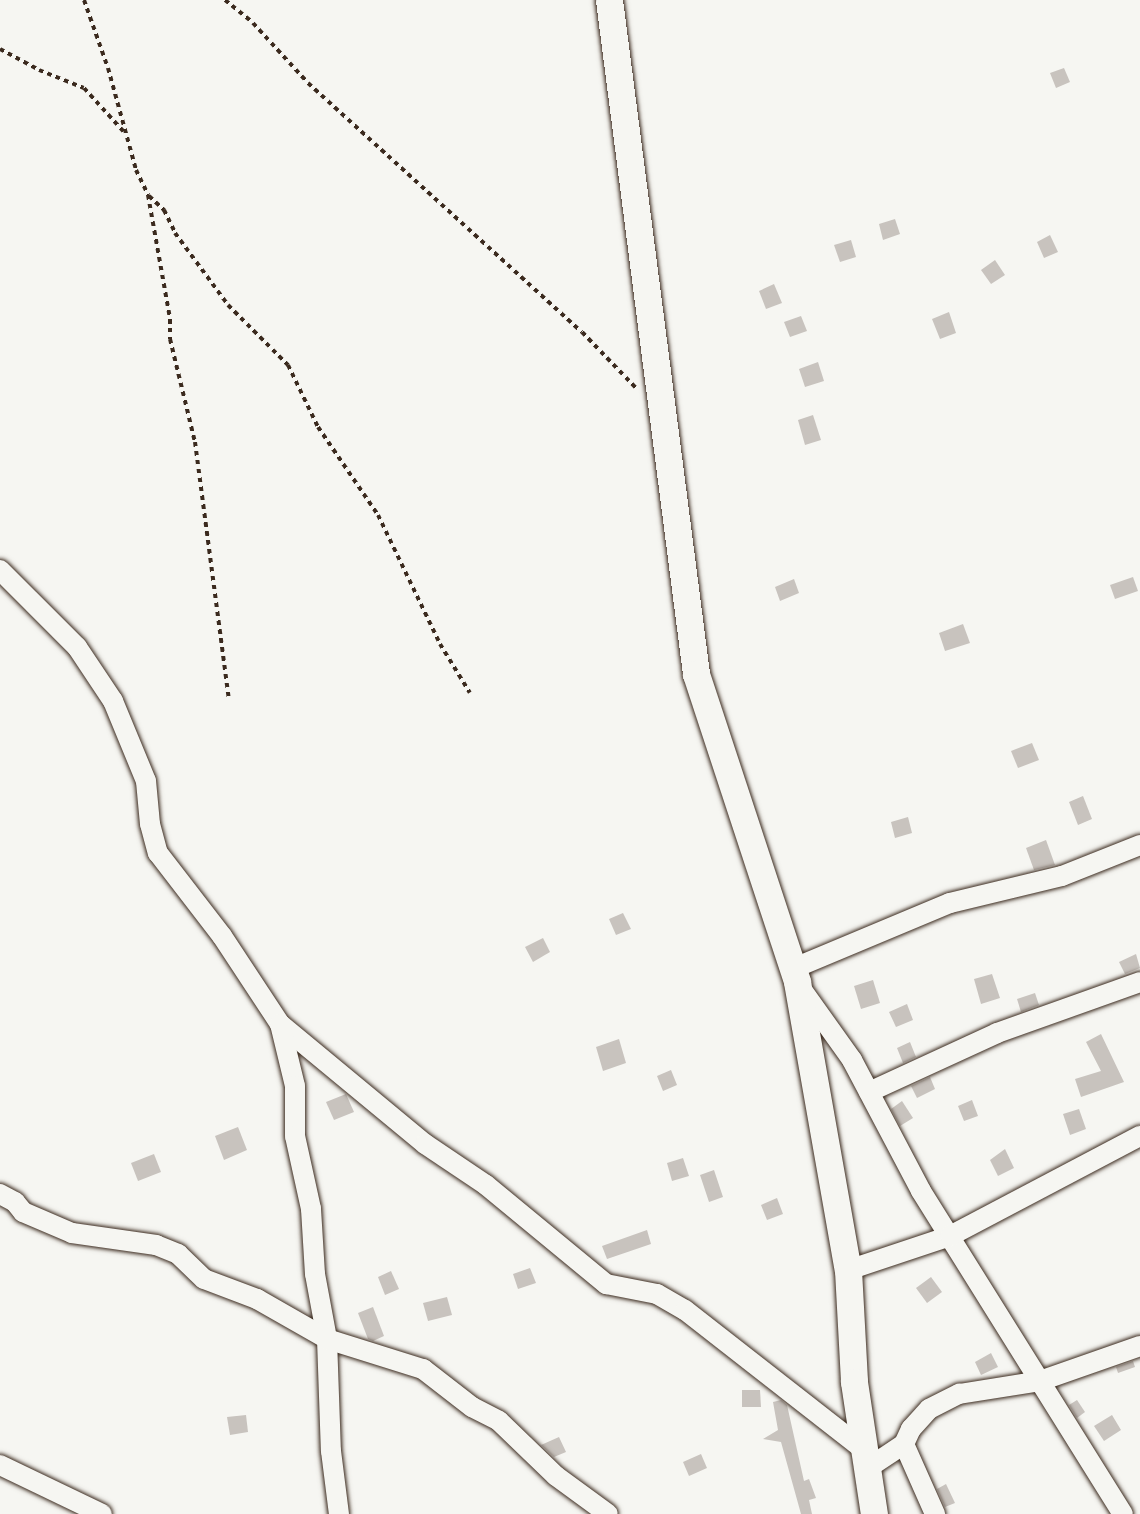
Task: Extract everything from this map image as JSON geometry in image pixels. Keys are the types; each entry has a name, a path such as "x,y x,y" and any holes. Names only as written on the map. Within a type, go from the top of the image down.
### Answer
{"street":[{"path":"609,0 696,674 794,975 848,1270 854,1382 874,1514"},
{"path":"0,570 77,647 113,701 146,782 150,824 158,853 222,936 280,1024 425,1144 486,1185 606,1284 657,1294 684,1310 867,1460"},
{"path":"794,975 950,903 1062,876 1140,845"},
{"path":"794,975 852,1060 950,1236 1123,1514"},
{"path":"869,1092 997,1033 1140,982"},
{"path":"280,1024 295,1086 295,1136 311,1209 315,1274 327,1339 331,1452 339,1514"},
{"path":"848,1270 950,1236 1140,1136"},
{"path":"0,1194 15,1202 23,1212 72,1233 156,1245 178,1254 204,1279 257,1299 327,1339 423,1369 472,1407 499,1421 556,1476 608,1514"},
{"path":"867,1460 904,1444 910,1429 929,1409 959,1394 1040,1381 1140,1346"},
{"path":"904,1444 934,1514"},
{"path":"0,1465 102,1514"}],"path":[{"path":"84,0 148,195 163,291 168,304 170,339 195,442 229,699"},
{"path":"225,0 253,23 308,83 582,332 638,391"},
{"path":"0,49 39,70 84,88 127,135"},
{"path":"148,195 164,210 175,233 228,305 288,365 318,427 378,515 440,644 470,693"}],"building":[{"path":"1064,68 1070,82 1056,88 1050,73"},
{"path":"895,219 900,234 883,240 879,224"},
{"path":"1050,235 1058,252 1044,258 1037,242"},
{"path":"851,240 856,257 840,262 834,245"},
{"path":"995,260 1005,275 991,284 981,270"},
{"path":"774,284 782,303 766,309 759,291"},
{"path":"949,312 956,333 940,339 932,319"},
{"path":"801,316 807,331 790,337 784,322"},
{"path":"818,362 824,381 805,387 799,369"},
{"path":"813,415 821,440 805,445 798,420"},
{"path":"1133,577 1138,591 1115,599 1110,585"},
{"path":"794,579 799,593 780,601 775,587"},
{"path":"963,624 970,643 945,651 939,633"},
{"path":"1032,743 1039,760 1018,768 1011,751"},
{"path":"1083,796 1092,819 1078,825 1069,802"},
{"path":"908,817 912,833 895,838 891,822"},
{"path":"1046,840 1055,865 1034,870 1026,848"},
{"path":"623,913 631,929 616,935 609,919"},
{"path":"543,938 550,952 533,962 525,947"},
{"path":"1136,954 1140,968 1125,974 1119,962"},
{"path":"992,974 1000,998 981,1004 974,979"},
{"path":"873,980 880,1003 861,1009 854,986"},
{"path":"1035,993 1039,1005 1021,1012 1017,999"},
{"path":"907,1004 913,1020 896,1027 889,1012"},
{"path":"1101,1034 1124,1082 1081,1097 1075,1079 1101,1071 1086,1042"},
{"path":"619,1039 626,1063 603,1071 596,1047"},
{"path":"910,1042 916,1057 903,1063 897,1048"},
{"path":"671,1070 677,1085 663,1091 657,1076"},
{"path":"930,1077 935,1089 917,1098 911,1086"},
{"path":"346,1094 354,1112 334,1120 326,1102"},
{"path":"972,1100 978,1116 964,1121 958,1106"},
{"path":"902,1101 913,1118 900,1126 891,1109"},
{"path":"1079,1109 1086,1129 1070,1135 1063,1114"},
{"path":"238,1127 247,1150 224,1160 215,1136"},
{"path":"1005,1149 1014,1168 998,1176 990,1160"},
{"path":"154,1154 161,1172 138,1181 131,1163"},
{"path":"683,1158 689,1176 672,1181 667,1163"},
{"path":"714,1170 723,1197 709,1202 700,1175"},
{"path":"777,1198 783,1214 767,1220 761,1205"},
{"path":"647,1230 651,1244 607,1259 602,1246"},
{"path":"530,1268 536,1283 518,1289 513,1274"},
{"path":"391,1271 399,1289 385,1295 378,1277"},
{"path":"931,1277 942,1292 927,1303 916,1288"},
{"path":"447,1297 452,1315 428,1321 423,1303"},
{"path":"373,1307 384,1336 373,1341 368,1339 358,1313"},
{"path":"991,1353 998,1367 981,1375 975,1362"},
{"path":"1133,1361 1135,1367 1118,1373 1116,1367"},
{"path":"742,1390 760,1390 761,1407 742,1407"},
{"path":"781,1400 787,1405 804,1481 809,1479 816,1498 809,1500 812,1514 801,1514 781,1442 763,1439 778,1430 773,1402"},
{"path":"1077,1400 1085,1412 1077,1418 1069,1405"},
{"path":"246,1415 248,1432 230,1435 227,1417"},
{"path":"1112,1415 1121,1430 1104,1441 1094,1426"},
{"path":"559,1437 566,1452 554,1457 541,1445"},
{"path":"701,1454 707,1468 689,1476 683,1462"},
{"path":"946,1484 955,1503 945,1507 937,1489"}]}
